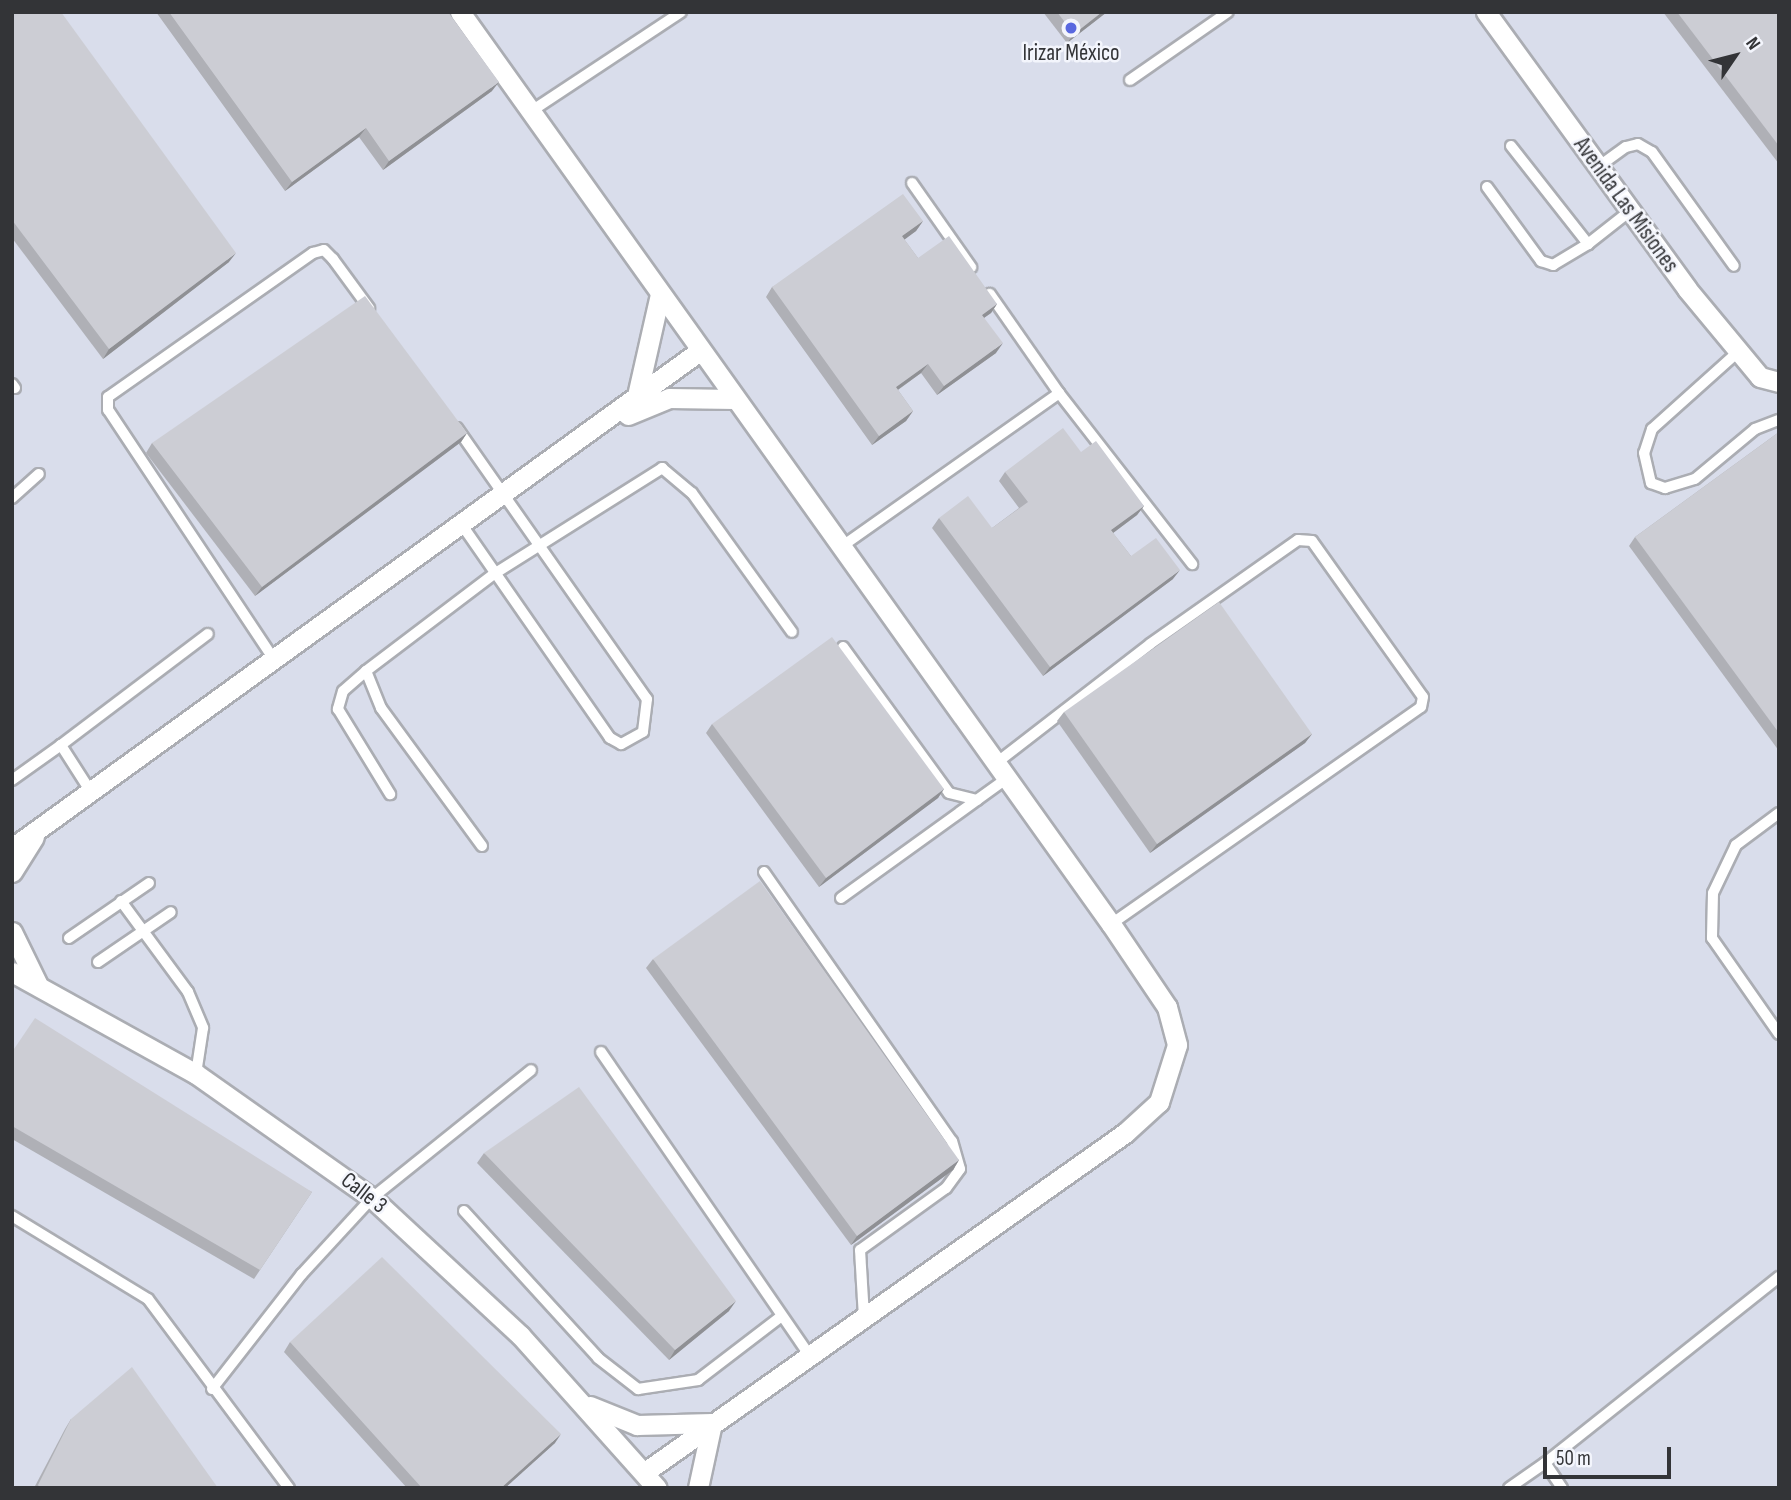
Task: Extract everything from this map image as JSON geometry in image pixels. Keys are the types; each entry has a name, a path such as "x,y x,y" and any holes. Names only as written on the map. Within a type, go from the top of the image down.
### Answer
{"street":[{"path":"460,12 1111,924 1167,1007 1177,1045 1159,1101 1125,1133 712,1423 651,1480"},
{"name":"Avenida Las Misiones","path":"1486,12 1630,211 1739,351 1760,377 1779,382"},
{"path":"636,400 660,294"},
{"path":"12,848 275,661 461,524 605,425 701,350"},
{"path":"605,425 669,398 735,398"},
{"path":"12,872 40,826"},
{"path":"12,932 37,983"},
{"name":"Calle 3","path":"12,972 37,983 196,1074 372,1198 472,1286 586,1404 651,1480"},
{"path":"586,1404 637,1425 712,1423"},
{"path":"698,1488 712,1423"}],"lane":[{"path":"529,112 681,12"},
{"path":"1130,80 1228,12"},
{"path":"1598,167 1626,147 1638,144 1652,152 1734,266"},
{"path":"1511,146 1588,244"},
{"path":"912,183 1059,393 1192,564"},
{"path":"1487,187 1541,261 1553,265 1588,244 1630,211"},
{"path":"275,661 108,410 108,397 324,250 374,315"},
{"path":"1739,351 1652,429 1644,453 1651,483 1665,488 1695,480 1755,429 1779,420"},
{"path":"841,547 1059,393"},
{"path":"449,416 647,699 648,723 632,739 621,744 610,738 461,524"},
{"path":"390,794 338,709 343,691 494,574 662,468 692,493 792,632"},
{"path":"12,499 39,474"},
{"path":"841,898 977,800 1000,772 1150,644 1298,540 1312,541 1423,697 1422,707 1111,924"},
{"path":"12,780 208,634"},
{"path":"843,647 949,793 977,800"},
{"path":"366,671 381,708 482,846"},
{"path":"61,745 91,792"},
{"path":"1779,813 1736,845 1713,892 1712,938 1779,1034"},
{"path":"764,872 952,1141 960,1169 946,1188 859,1250 864,1318"},
{"path":"69,938 149,883"},
{"path":"121,901 145,929 188,992 203,1028 196,1074"},
{"path":"98,962 171,912"},
{"path":"601,1052 779,1318 809,1355"},
{"path":"212,1389 302,1275 372,1198 531,1070"},
{"path":"464,1211 598,1358 638,1389 698,1380 779,1318"},
{"path":"12,1216 148,1299 212,1389 289,1488"},
{"path":"1509,1488 1545,1463 1779,1277"},
{"path":"1545,1463 1562,1488"}],"shaded area":[{"path":"12,12 1779,12 1779,1488 12,1488"}],"building":[{"path":"12,12 61,12 236,253 109,349 12,220"},
{"path":"169,12 448,12 499,82 389,161 366,128 292,182"},
{"path":"1057,12 1102,12 1074,34"},
{"path":"1677,12 1779,12 1779,146"},
{"path":"903,194 923,221 902,236 918,258 949,236 997,304 982,315 1003,343 944,386 928,364 896,387 913,411 879,436 772,287"},
{"path":"365,296 467,433 262,587 152,443"},
{"path":"1063,428 1081,452 1096,441 1144,506 1111,530 1131,556 1156,538 1180,570 1050,667 939,518 968,496 992,528 1028,502 1005,472"},
{"path":"1779,432 1779,733 1635,537"},
{"path":"1219,602 1312,734 1157,844 1064,712"},
{"path":"832,637 944,789 826,878 712,724"},
{"path":"760,881 959,1160 857,1236 653,959"},
{"path":"35,1018 312,1192 260,1270 12,1126 12,1052"},
{"path":"579,1087 736,1301 675,1350 484,1153"},
{"path":"382,1257 561,1434 501,1488 422,1488 290,1342"},
{"path":"132,1367 218,1488 40,1488 38,1485 71,1419"}],"place":[{"name":"Irizar México","path":"1071,28"}]}
